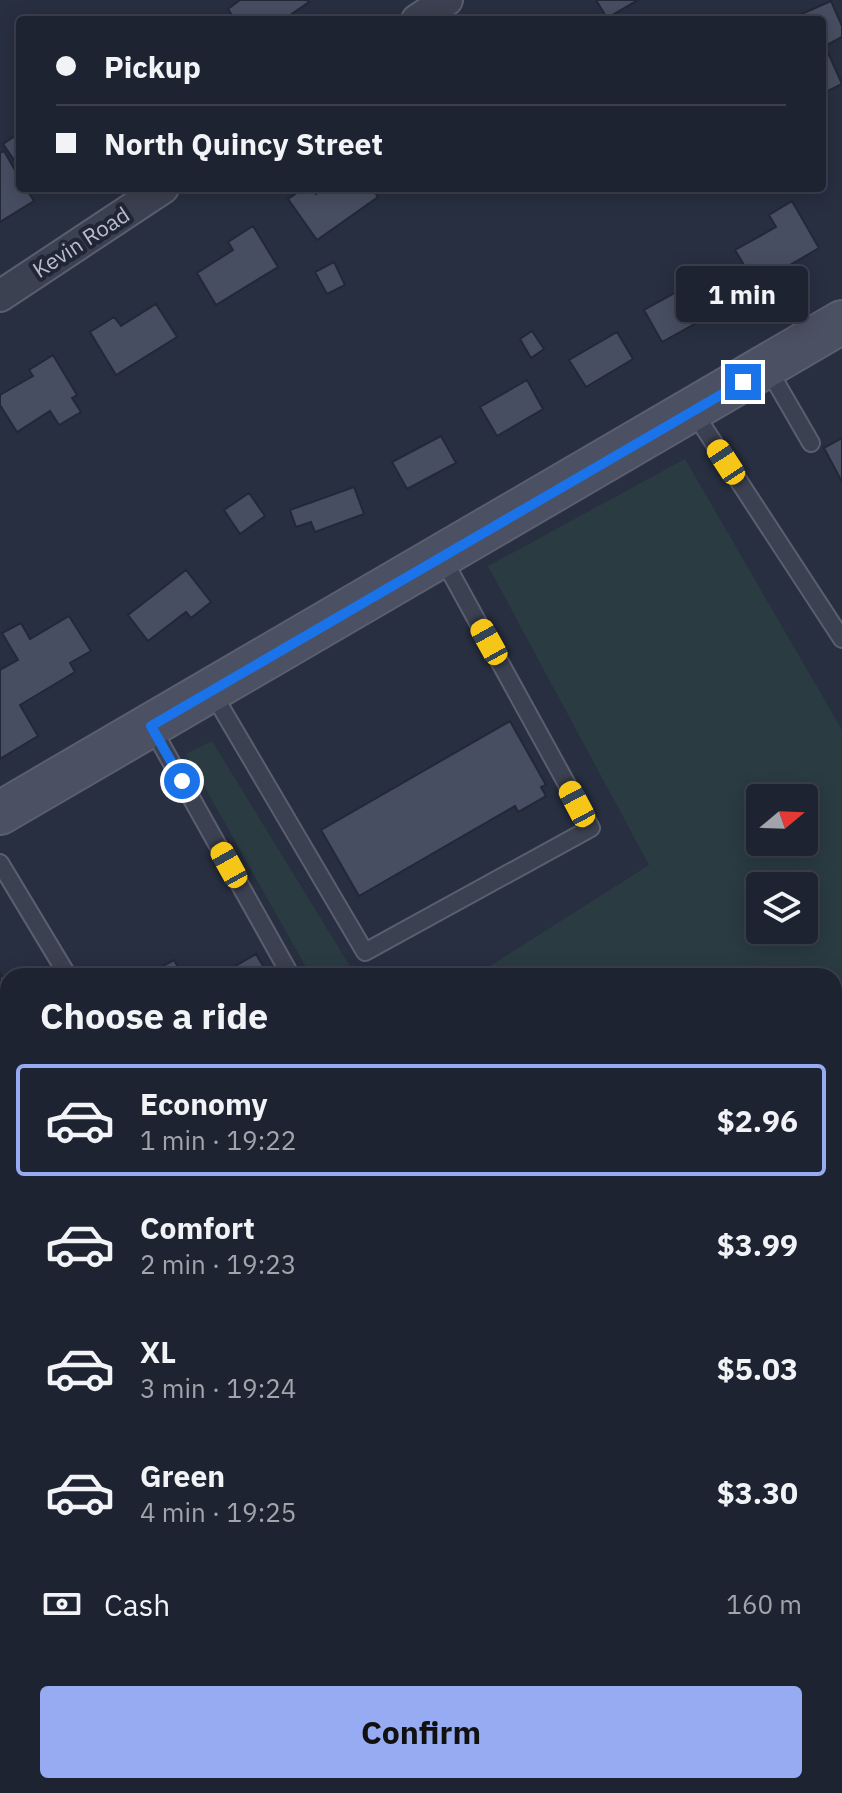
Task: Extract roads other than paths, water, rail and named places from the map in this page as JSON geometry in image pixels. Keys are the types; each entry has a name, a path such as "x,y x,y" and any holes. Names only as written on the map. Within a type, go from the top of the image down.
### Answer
{"main road":[{"path":"0,813 842,322"}],"street":[{"path":"423,16 447,0"},
{"name":"Kevin Road","path":"0,296 157,192"}],"lane":[{"path":"767,367 811,443"},
{"path":"693,411 842,639"},
{"path":"211,691 365,952 591,828 442,557"},
{"path":"151,726 287,968"},
{"path":"0,863 6,887 62,968"}]}
